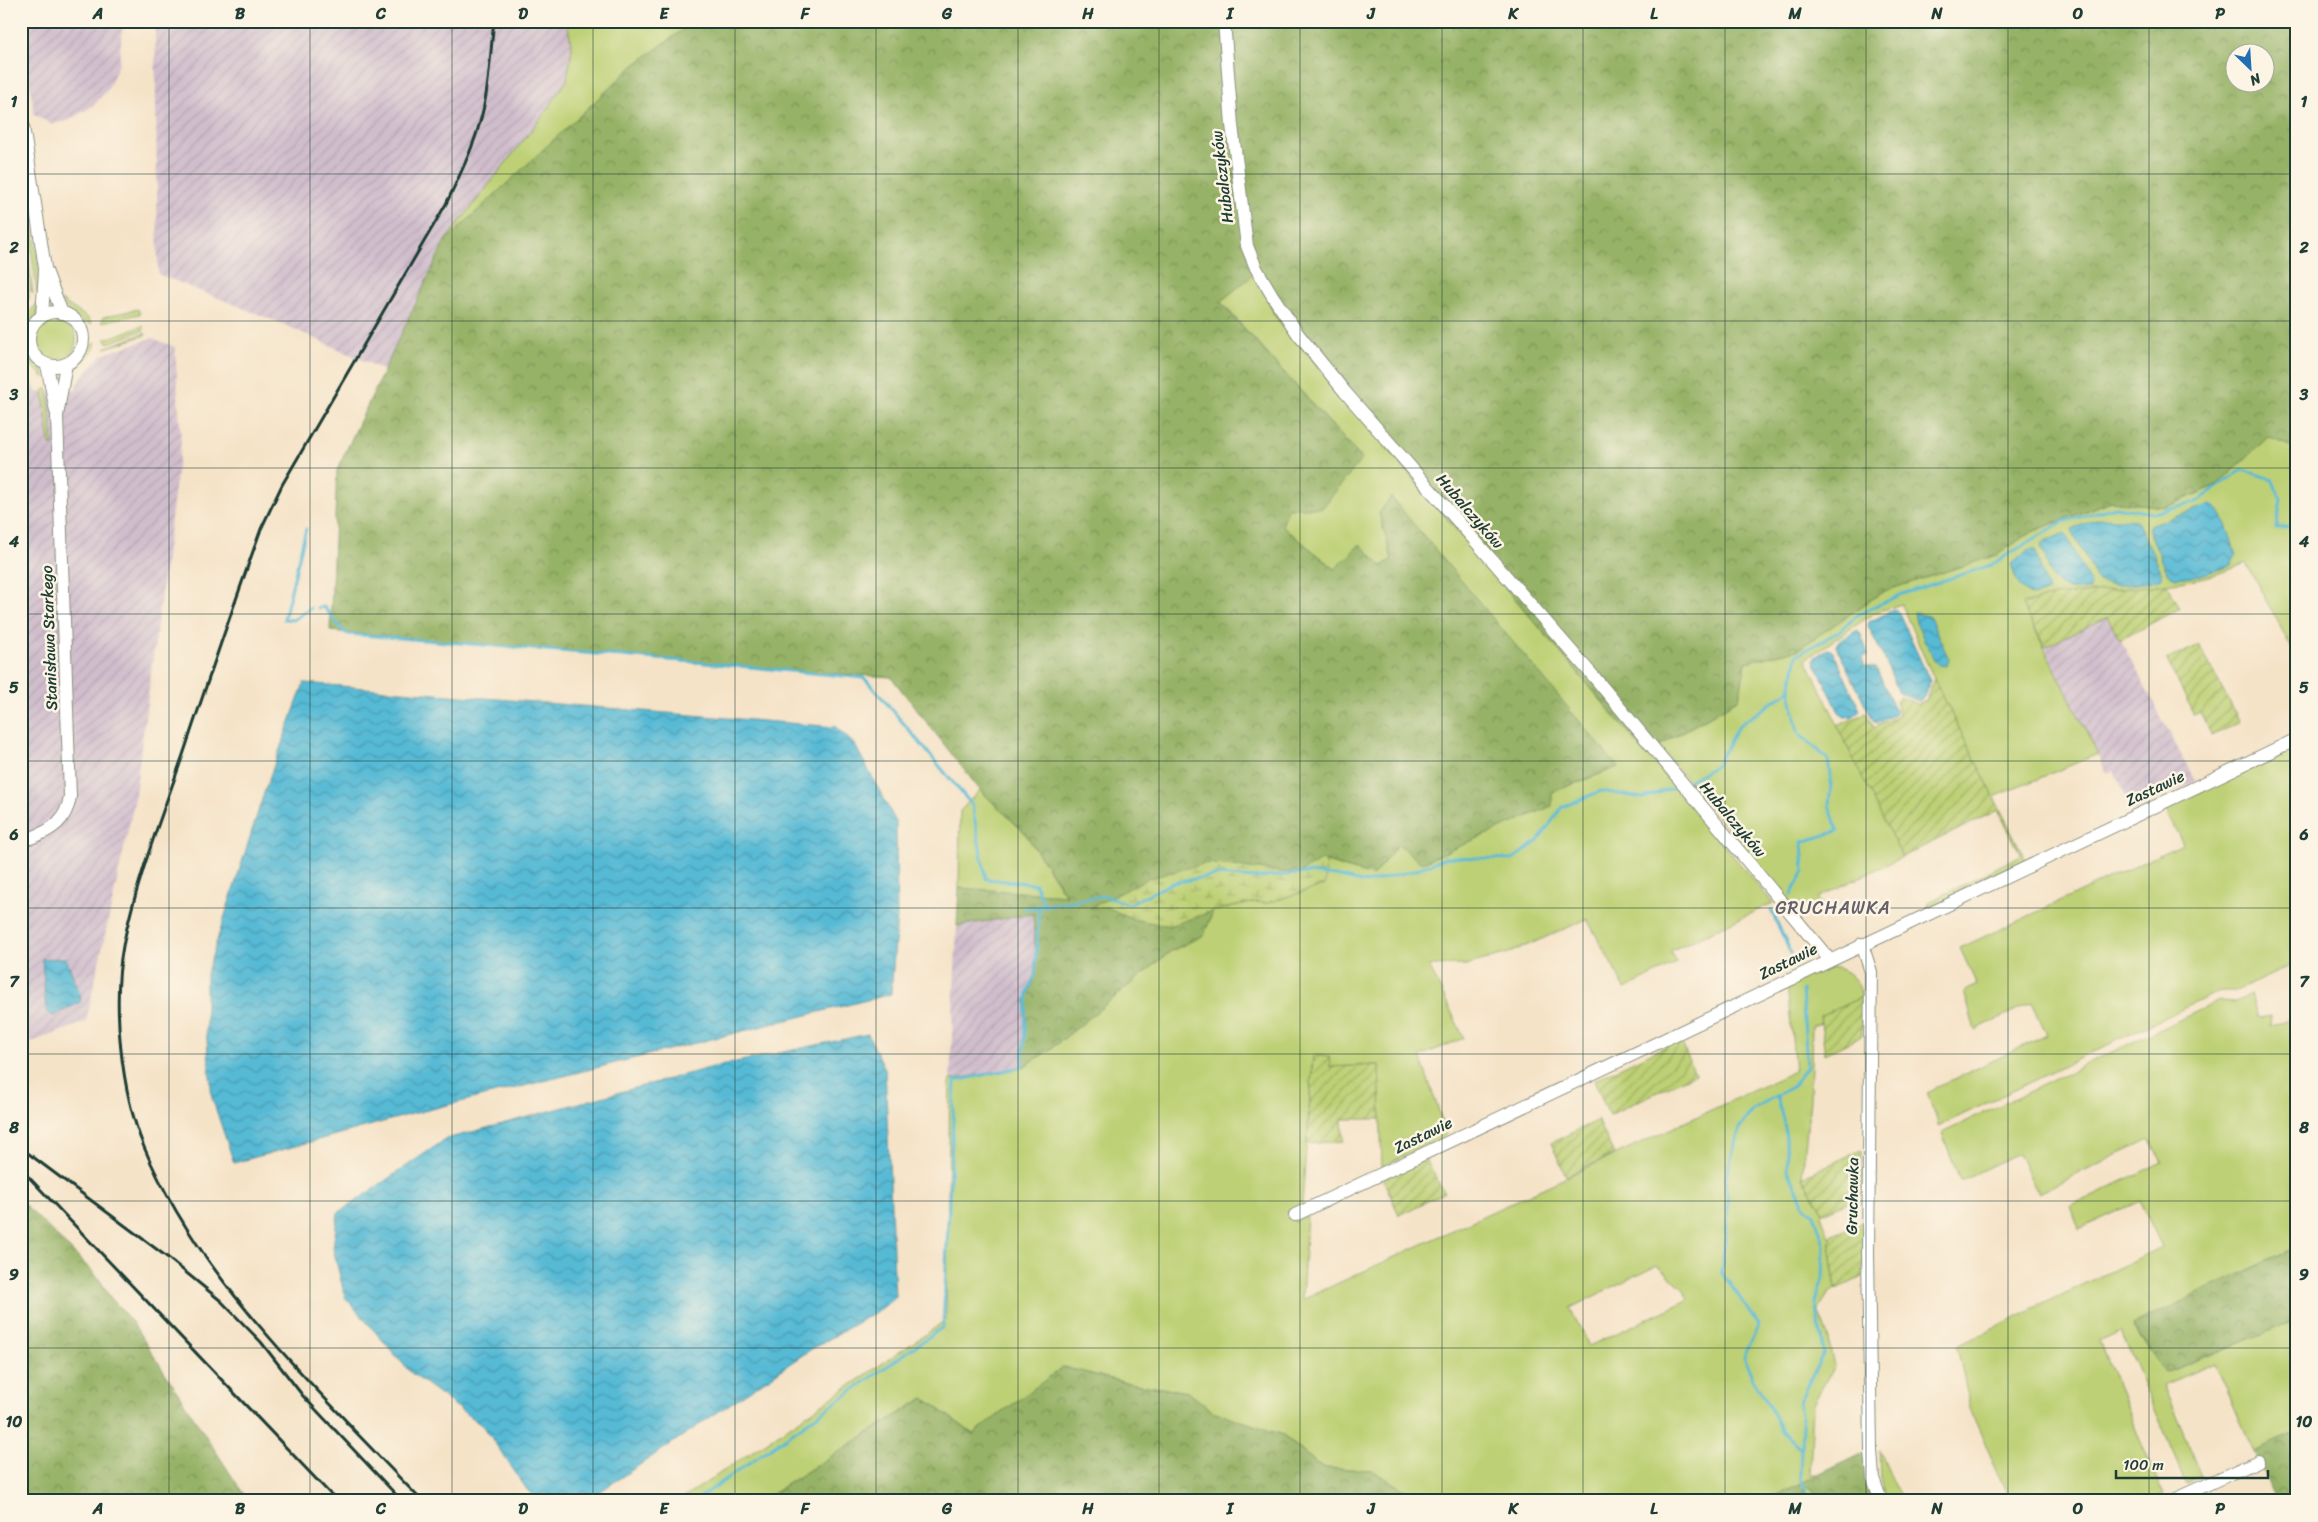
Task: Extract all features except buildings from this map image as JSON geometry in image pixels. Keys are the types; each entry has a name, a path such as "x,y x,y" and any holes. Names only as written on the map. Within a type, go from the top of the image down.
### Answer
{"street":[{"name":"Hubalczyków","path":"1224,21 1232,125 1247,246 1256,268 1272,295 1298,334 1345,392 1595,678 1829,959"},
{"path":"21,113 45,268 62,313"},
{"path":"42,317 45,268"},
{"path":"52,313 62,313 75,321 82,335 79,353 66,364 56,366 39,361 26,345 29,336 27,328 42,317 52,313"},
{"path":"47,364 57,416"},
{"path":"57,416 66,364"},
{"name":"Stanisława Starkego","path":"31,838 58,824 66,812 70,797 57,416"},
{"name":"Zastawie","path":"1295,1215 1829,959 2297,739"},
{"name":"Gruchawka","path":"1862,944 1871,972 1868,1251 1871,1450 1873,1478 1881,1501"},
{"path":"2171,1501 2258,1461"}],"shaded area":[{"path":"21,21 123,21 119,63 108,89 94,105 67,121 51,124 34,114"},
{"path":"155,21 567,21 572,49 567,80 544,114 444,242 384,370 285,325 158,274"},
{"path":"152,338 175,347 181,442 134,803 86,1022 21,1046 21,372 33,383 36,392 76,390 77,384 101,355"},
{"path":"2108,616 2195,781 2133,811 2114,771 2107,774 2045,647"},
{"path":"1033,913 1036,960 1034,981 1026,999 1023,1067 950,1080 957,926"}],"green space":[{"path":"567,21 718,21 444,242 544,114 567,80 572,49"},
{"path":"695,21 2297,21 2297,449 2268,437 2217,485 2166,507 2111,501 2029,533 1997,555 1884,591 1797,650 1746,662 1739,699 1646,753 1274,315 1257,272 1220,302 1362,459 1322,508 1288,508 1282,526 1335,569 1360,544 1382,566 1392,559 1379,513 1391,497 1618,767 1552,792 1552,806 1421,863 1398,844 1373,876 1321,860 1298,874 1234,866 1107,907 1133,919 1169,926 1213,911 1204,935 1171,951 1051,1049 1023,1067 1026,999 1034,981 1036,960 1033,914 957,926 959,888 1066,895 1025,833 980,790 891,677 776,670 330,631 337,470 445,241 634,65"},
{"path":"21,147 37,254 40,292 37,293 21,172"},
{"path":"21,198 33,294 31,292"},
{"path":"21,228 29,298 21,309"},
{"path":"1249,249 1274,315 1773,903 1670,951 1676,963 1625,989 1587,919 1512,952 1466,965 1429,966 1464,1038 1420,1056 1447,1135 1382,1167 1379,1065 1330,1067 1329,1057 1313,1055 1302,1205 1295,1215 1294,1222 1307,1216 1302,1300 1795,1071 1787,983 1820,969 1832,968 1845,971 1858,984 1862,997 1821,1016 1821,1023 1812,1026 1810,1100 1802,1177 1823,1213 1821,1215 1829,1237 1831,1236 1831,1258 1836,1289 1829,1293 1818,1310 1827,1334 1834,1366 1813,1404 1810,1475 1820,1475 1764,1501 1423,1501 1371,1470 1322,1468 1283,1435 1212,1411 1188,1392 1127,1383 1063,1367 973,1434 924,1398 760,1501 679,1501 946,1319 950,1080 1023,1067 1051,1049 1171,951 1204,935 1213,911 1256,902 1267,903 1324,885 1326,862 1373,876 1398,844 1611,770 1379,513 1392,559 1382,566 1335,569 1282,526 1288,508 1362,459 1220,301","holes":["1657,1265 1683,1288 1688,1300 1589,1346 1570,1308"]},
{"path":"61,300 89,319 92,324 74,316"},
{"path":"37,304 37,315 21,326 21,320"},
{"path":"138,309 140,314 102,322 103,317"},
{"path":"59,319 67,322 73,328 76,340 73,352 67,358 51,361 43,358 37,352 34,336 37,328 43,322"},
{"path":"143,326 144,330 108,343 105,339"},
{"path":"145,333 146,335 105,348 110,346"},
{"path":"96,342 94,349 69,378 79,357"},
{"path":"21,347 43,370 44,378 21,355"},
{"path":"48,389 53,445 50,445 43,391"},
{"path":"2268,437 2297,449 2297,658 2246,563 2211,576 2183,582 2067,595 2022,604 2098,754 1994,797 1934,679 1901,604 1874,613 1806,659 1902,857 1817,898 1822,904 1799,914 1659,746 1739,699 1746,662 1797,650 1884,591 1997,555 2029,533 2111,501 2166,507 2217,485"},
{"path":"2167,584 2180,608 2120,640 2107,617 2045,647 2022,604 2055,596"},
{"path":"2199,645 2240,722 2212,736 2200,712 2194,715 2167,660"},
{"path":"1934,679 2027,862 1928,909 1929,902 2021,855 1998,810 1902,857 1837,726 1866,713 1874,728 1899,714 1896,700 1899,697 1918,704 1926,700"},
{"path":"2297,744 2297,963 2236,991 2220,991 1939,1126 1927,1092 2047,1035 2032,1002 1975,1030 1964,992 1977,985 1960,948 2183,844 2165,809"},
{"path":"980,790 1025,833 1066,896 959,888 960,811"},
{"path":"1321,860 1326,862 1325,885 1267,903 1256,902 1213,911 1169,926 1133,919 1107,907 1090,908 1147,879 1207,863 1298,874"},
{"path":"2251,995 2258,1018 2271,1016 2270,1027 2297,1015 2297,1247 2132,1326 2165,1373 2297,1320 2297,1433 2254,1452 2215,1363 2163,1385 2202,1476 2187,1484 2121,1331 2099,1341 2163,1495 2151,1501 2010,1501 1970,1408 1957,1345 2162,1247 2140,1201 2079,1229 2071,1206 2162,1162 2149,1139 2038,1193 2018,1153 1960,1181 1942,1133 2219,1001 2234,1002"},
{"path":"1862,997 1862,1036 1825,1054 1820,1016"},
{"path":"1680,1039 1695,1074 1609,1115 1594,1080"},
{"path":"1313,1055 1329,1057 1330,1067 1379,1065 1381,1119 1342,1119 1343,1141 1307,1144"},
{"path":"1598,1120 1614,1154 1566,1176 1551,1143"},
{"path":"1861,1150 1863,1195 1823,1213 1802,1177"},
{"path":"1426,1159 1444,1193 1399,1215 1383,1179"},
{"path":"21,1201 98,1277 110,1297 132,1322 248,1501 21,1501"},
{"path":"1864,1221 1863,1277 1836,1289 1831,1258 1831,1236"},
{"path":"2297,1247 2297,1320 2165,1373 2132,1325"},
{"path":"1063,1367 1127,1383 1188,1392 1212,1411 1283,1435 1322,1468 1371,1470 1423,1501 760,1501 924,1398 973,1434"},
{"path":"2297,1433 2297,1501 2277,1501 2254,1452"},
{"path":"1879,1450 1902,1501 1886,1501 1880,1480"},
{"path":"1868,1451 1874,1501 1821,1501 1810,1487 1804,1491 1806,1501 1764,1501"},
{"path":"1811,1487 1821,1501 1806,1501 1804,1491"}],"water":[{"path":"2211,504 2216,507 2224,519 2236,556 2230,566 2201,575 2175,578 2168,574 2149,531 2149,526"},
{"path":"2102,518 2134,520 2138,523 2162,573 2162,578 2138,584 2121,585 2098,581 2072,531 2073,528"},
{"path":"2062,534 2066,535 2091,585 2090,589 2067,589 2055,581 2041,546 2043,543"},
{"path":"2029,550 2035,550 2048,591 2034,596 2021,588 2011,564"},
{"path":"1895,609 1899,613 1930,681 1924,697 1919,701 1899,693 1868,626 1869,622"},
{"path":"1914,613 1929,616 1949,659 1947,666 1939,665 1935,662 1916,623"},
{"path":"1857,630 1860,632 1868,654 1862,658 1864,666 1876,668 1895,709 1895,713 1879,723 1874,722 1836,646 1837,643"},
{"path":"1827,649 1833,651 1860,710 1854,716 1845,717 1840,714 1814,661 1815,657"},
{"path":"304,683 836,727 855,745 896,822 897,916 891,994 412,1114 234,1163 212,1098 206,1029 206,975 265,790"},
{"path":"66,958 81,997 80,1002 53,1016 46,1011 42,959"},
{"path":"868,1034 885,1069 895,1297 881,1309 810,1350 586,1501 540,1501 528,1491 484,1427 410,1372 345,1297 333,1248 338,1213 446,1139 713,1067"}],"waterway":[{"path":"1791,895 1804,871 1802,842 1838,831 1829,805 1831,783 1828,759 1798,733 1790,690 1797,655 1838,632 1859,614 1902,594 1991,565 2062,522 2115,507 2153,513 2195,503 2242,470 2272,479 2281,500 2276,528 2292,526 2297,522"},
{"path":"306,529 284,619 293,620 311,608"},
{"path":"318,608 324,607 344,632 348,634 695,662 864,678 972,805 986,879 1035,884 1045,906"},
{"path":"1688,781 1716,766 1738,726 1790,690"},
{"path":"1024,909 1104,896 1129,904 1172,883 1217,875 1254,878 1308,873 1335,876 1366,883 1415,870 1447,857 1513,859 1538,841 1562,807 1601,791 1643,798 1673,788"},
{"path":"1026,1013 1028,991 1035,975 1039,907"},
{"path":"1771,910 1791,953"},
{"path":"1802,990 1807,1067 1793,1086 1753,1109 1740,1127 1726,1176 1728,1216 1721,1272 1759,1324 1744,1357 1753,1379 1770,1407 1781,1431 1801,1448 1800,1476 1810,1501"},
{"path":"695,1501 943,1327 955,1081 1022,1067 1026,1016"},
{"path":"21,1062 29,1063"},
{"path":"1777,1096 1785,1127 1788,1170 1805,1207 1814,1214 1824,1244 1823,1279 1815,1302 1824,1352 1799,1402 1803,1425 1802,1447"}],"railway":[{"path":"352,1427 292,1363 235,1296 208,1261 163,1187 144,1147 129,1101 124,1075 119,1021 120,969 128,922 142,874 261,529 282,485 446,204 459,178 480,124 489,77 494,21"},
{"path":"21,1148 167,1257 221,1301 261,1342 303,1396 402,1501"},
{"path":"21,1169 337,1501"},
{"path":"346,1422 422,1501"}],"district":[{"name":"GRUCHAWKA","path":"1833,908"}]}
